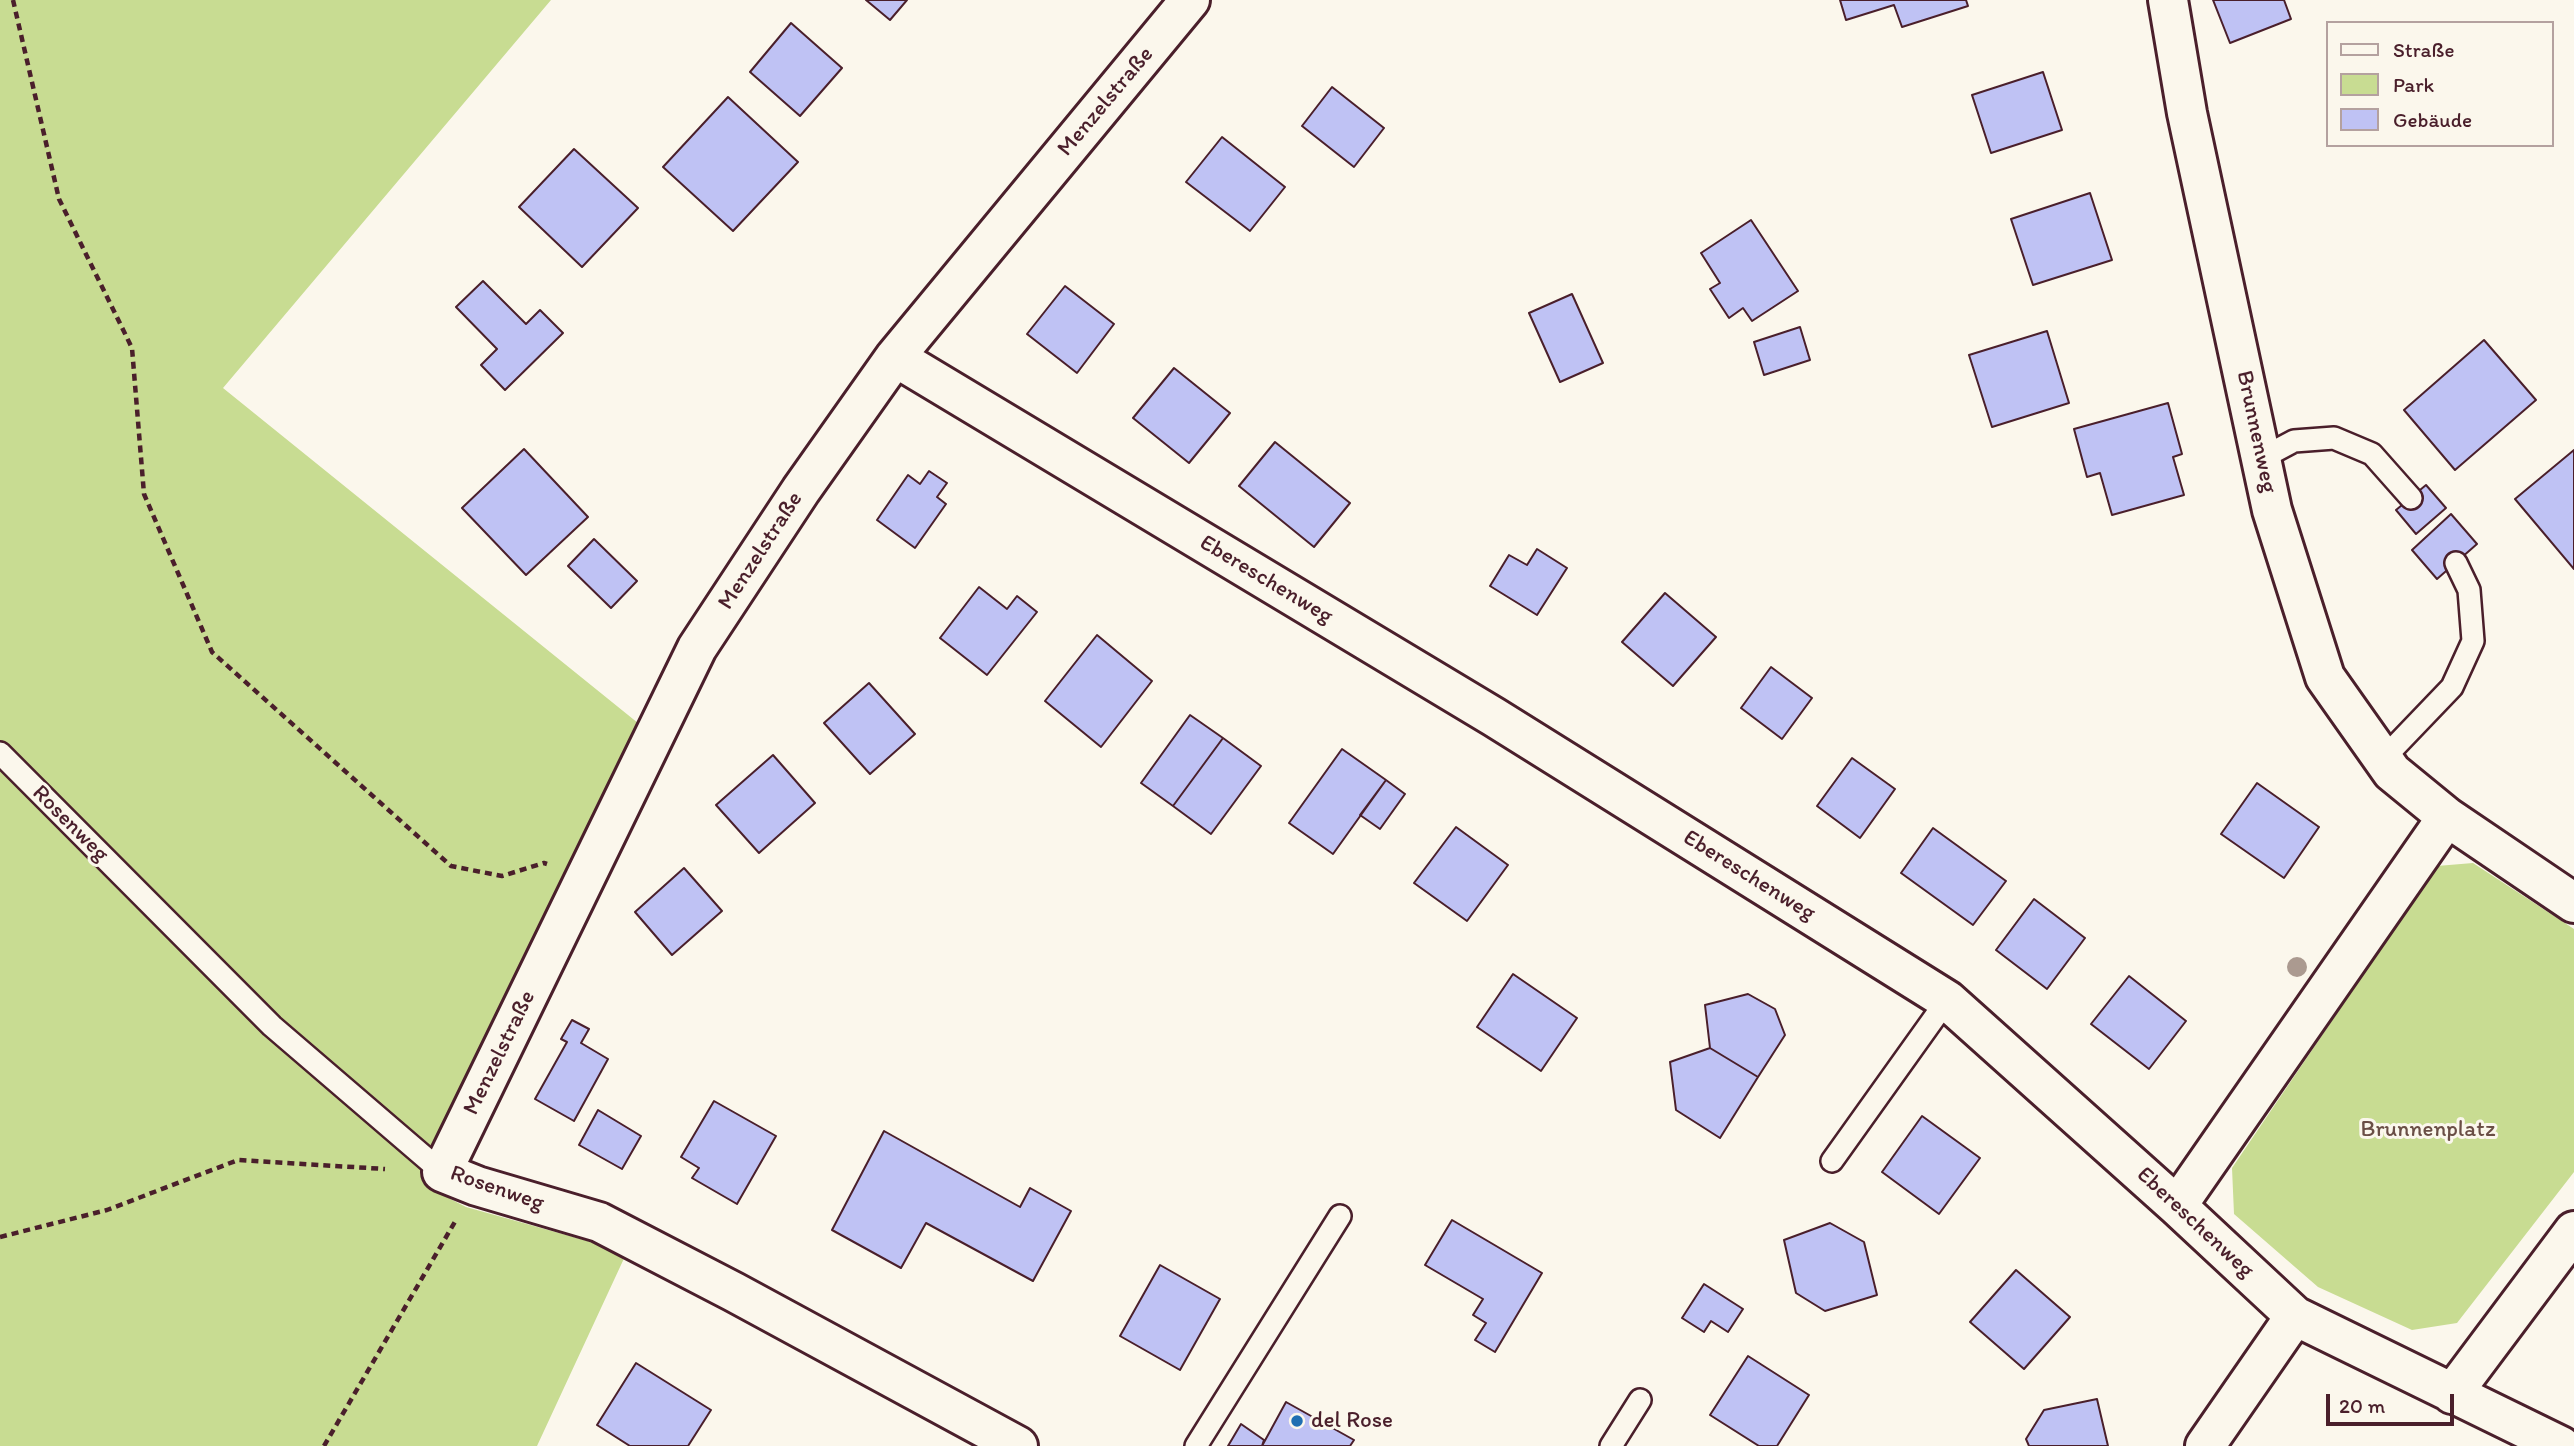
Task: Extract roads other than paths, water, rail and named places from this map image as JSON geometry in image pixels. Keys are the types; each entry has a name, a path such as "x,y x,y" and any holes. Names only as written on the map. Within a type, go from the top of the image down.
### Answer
{"street":[{"name":"Menzelstraße","path":"442,1172 697,648 801,490 895,357 1190,0"},
{"name":"Brunnenweg","path":"2168,0 2187,113 2272,510 2325,677 2392,772 2446,817"},
{"name":"Ebereschenweg","path":"895,357 1494,717 1947,1000 2177,1206 2295,1316 2561,1446"},
{"path":"2177,1206 2446,817 2574,903"},
{"name":"Rosenweg","path":"442,1172 477,1186 599,1222 1018,1446"},
{"path":"2452,1394 2574,1231"},
{"path":"2205,1446 2295,1316"}],"lane":[{"path":"2262,458 2294,441 2334,438 2372,454 2411,498"},
{"path":"2383,759 2452,687 2473,641 2469,590 2456,563"},
{"name":"Rosenweg","path":"0,753 272,1026 442,1172"},
{"path":"1832,1161 1947,1000"},
{"path":"1196,1446 1340,1216"},
{"path":"1611,1446 1640,1400"}],"place":[{"name":"del Rose","path":"1297,1421"}],"park label":[{"name":"Brunnenplatz","path":"2428,1130"}]}
